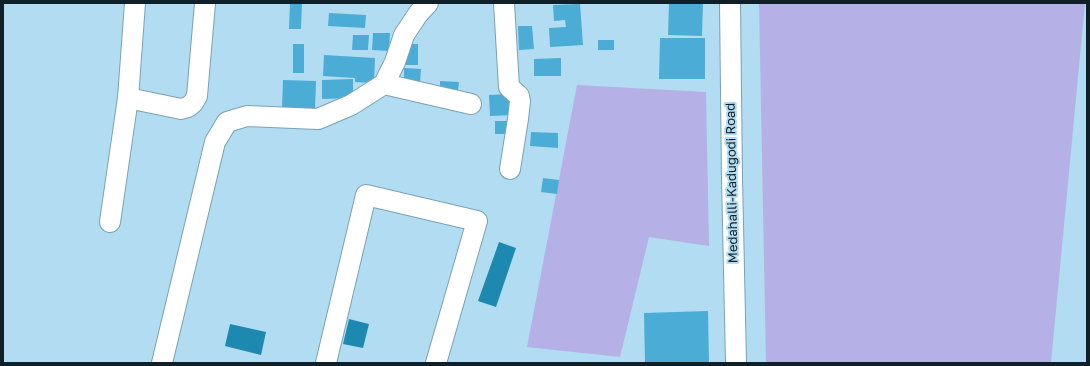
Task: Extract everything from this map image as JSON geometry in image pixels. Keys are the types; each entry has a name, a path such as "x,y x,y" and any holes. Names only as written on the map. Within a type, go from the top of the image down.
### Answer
{"street":[{"path":"110,222 128,98 135,3"},
{"path":"128,98 181,109 188,107 193,103 197,96 206,3"},
{"path":"162,363 215,142 227,122 247,116 318,119 351,105 384,84 395,62 404,35 418,14 428,3"},
{"path":"504,3 509,87 519,96 520,101 510,169"},
{"name":"Medahalli-Kadugodi Road","path":"730,3 736,363"},
{"path":"384,84 471,104"},
{"path":"326,363 366,195 477,220 436,363"}],"shaded area":[{"path":"759,3 1085,3 1051,363 766,363"},
{"path":"577,85 706,92 709,246 649,237 620,357 527,347"}],"water":[{"path":"499,242 516,248 496,307 478,301"},
{"path":"349,319 369,324 363,348 343,344"},
{"path":"230,324 266,332 261,355 225,346"}],"building":[{"path":"290,3 302,3 301,29 289,29"},
{"path":"669,3 703,3 702,36 668,35"},
{"path":"580,4 583,45 550,47 549,28 566,27 565,20 554,21 553,5"},
{"path":"329,13 366,15 365,28 328,26"},
{"path":"518,26 532,26 534,49 519,50"},
{"path":"373,33 390,33 389,51 372,50"},
{"path":"353,35 369,35 368,50 352,50"},
{"path":"660,38 705,38 705,79 659,79"},
{"path":"598,40 614,40 614,50 598,50"},
{"path":"293,44 304,44 304,73 293,73"},
{"path":"406,44 418,44 418,65 405,65"},
{"path":"324,55 375,58 374,83 355,82 355,78 323,76"},
{"path":"561,58 561,76 534,76 534,59"},
{"path":"404,68 421,69 420,83 404,83"},
{"path":"353,79 353,98 322,99 322,80"},
{"path":"283,80 316,81 315,110 282,109"},
{"path":"440,81 459,82 458,90 440,90"},
{"path":"513,94 514,115 490,116 489,95"},
{"path":"495,121 514,121 513,134 495,134"},
{"path":"531,132 558,133 558,148 530,146"},
{"path":"543,178 559,180 557,194 541,192"},
{"path":"708,311 709,363 645,363 644,313"}]}
